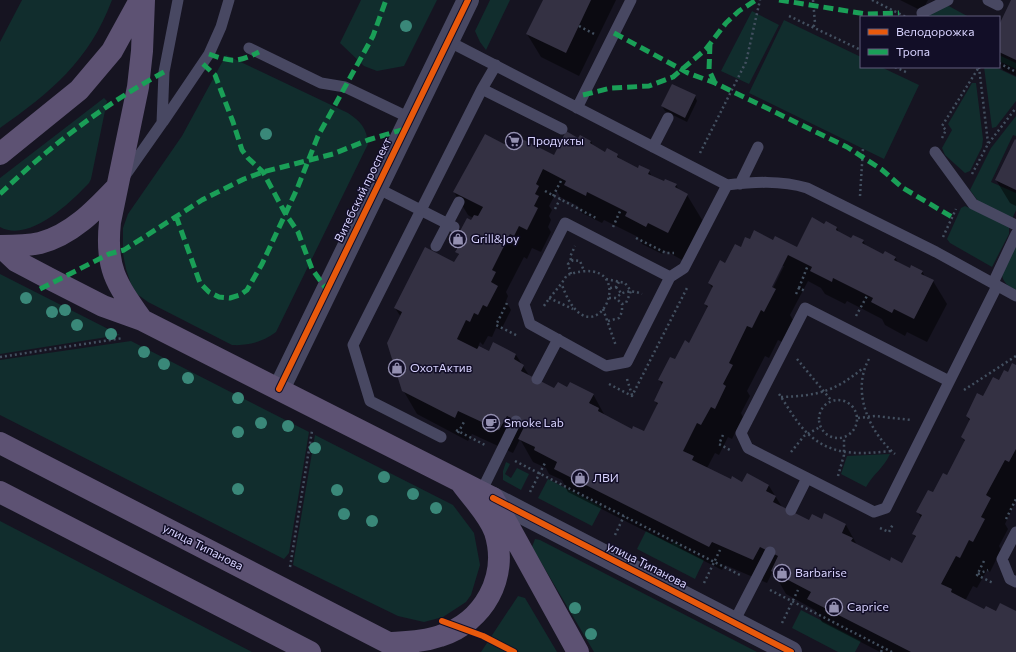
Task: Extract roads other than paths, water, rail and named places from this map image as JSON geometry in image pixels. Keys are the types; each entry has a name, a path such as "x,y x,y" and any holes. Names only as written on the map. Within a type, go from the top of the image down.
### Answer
{"main road":[{"path":"0,154 79,90 89,80 112,51 140,0"},
{"path":"142,320 119,288 109,254 110,222 138,87 142,51 144,0"},
{"path":"0,246 29,246 42,243 64,234 97,208 118,186"},
{"path":"0,246 16,261 103,306 142,320 459,480 483,497 578,652"},
{"name":"улица Типанова","path":"0,443 397,648"},
{"path":"0,492 310,652"},
{"path":"397,648 452,631 474,616 490,596 498,573 498,548 495,532 489,520 483,497"}],"street":[{"name":"Витебский проспект","path":"279,389 468,0"},
{"name":"улица Типанова","path":"483,497 791,652"}],"lane":[{"path":"162,123 164,72 178,0"},
{"path":"118,186 209,54 221,27 229,0"},
{"path":"577,108 630,0"},
{"path":"922,13 948,0"},
{"path":"448,41 727,185 768,182 797,185 807,188 1016,296"},
{"path":"249,48 321,83 345,87 410,118"},
{"path":"441,437 370,401 353,345 420,210 482,89 496,65"},
{"path":"482,89 562,129"},
{"path":"653,147 668,118"},
{"path":"740,184 758,147"},
{"path":"935,152 973,204 1016,225"},
{"path":"670,277 565,223 524,304 532,326 606,366 627,362 670,277 684,268 727,185"},
{"path":"377,188 451,226"},
{"path":"436,246 451,226 459,202"},
{"path":"949,380 805,308 741,433 748,448 874,512 886,508 944,395 949,380 995,285 1016,234"},
{"path":"537,379 558,339"},
{"path":"483,497 500,453 516,421"},
{"path":"790,510 807,478"},
{"path":"1016,532 1002,559 1010,579 1016,582"},
{"path":"734,622 770,552"}],"place":[{"name":"Продукты","path":"514,141"},
{"name":"Grill&Joy","path":"458,239"},
{"name":"ОхотАктив","path":"397,368"},
{"name":"Smoke Lab","path":"491,423"},
{"name":"ЛВИ","path":"580,478"},
{"name":"Barbarise","path":"782,573"},
{"name":"Caprice","path":"834,607"}]}
